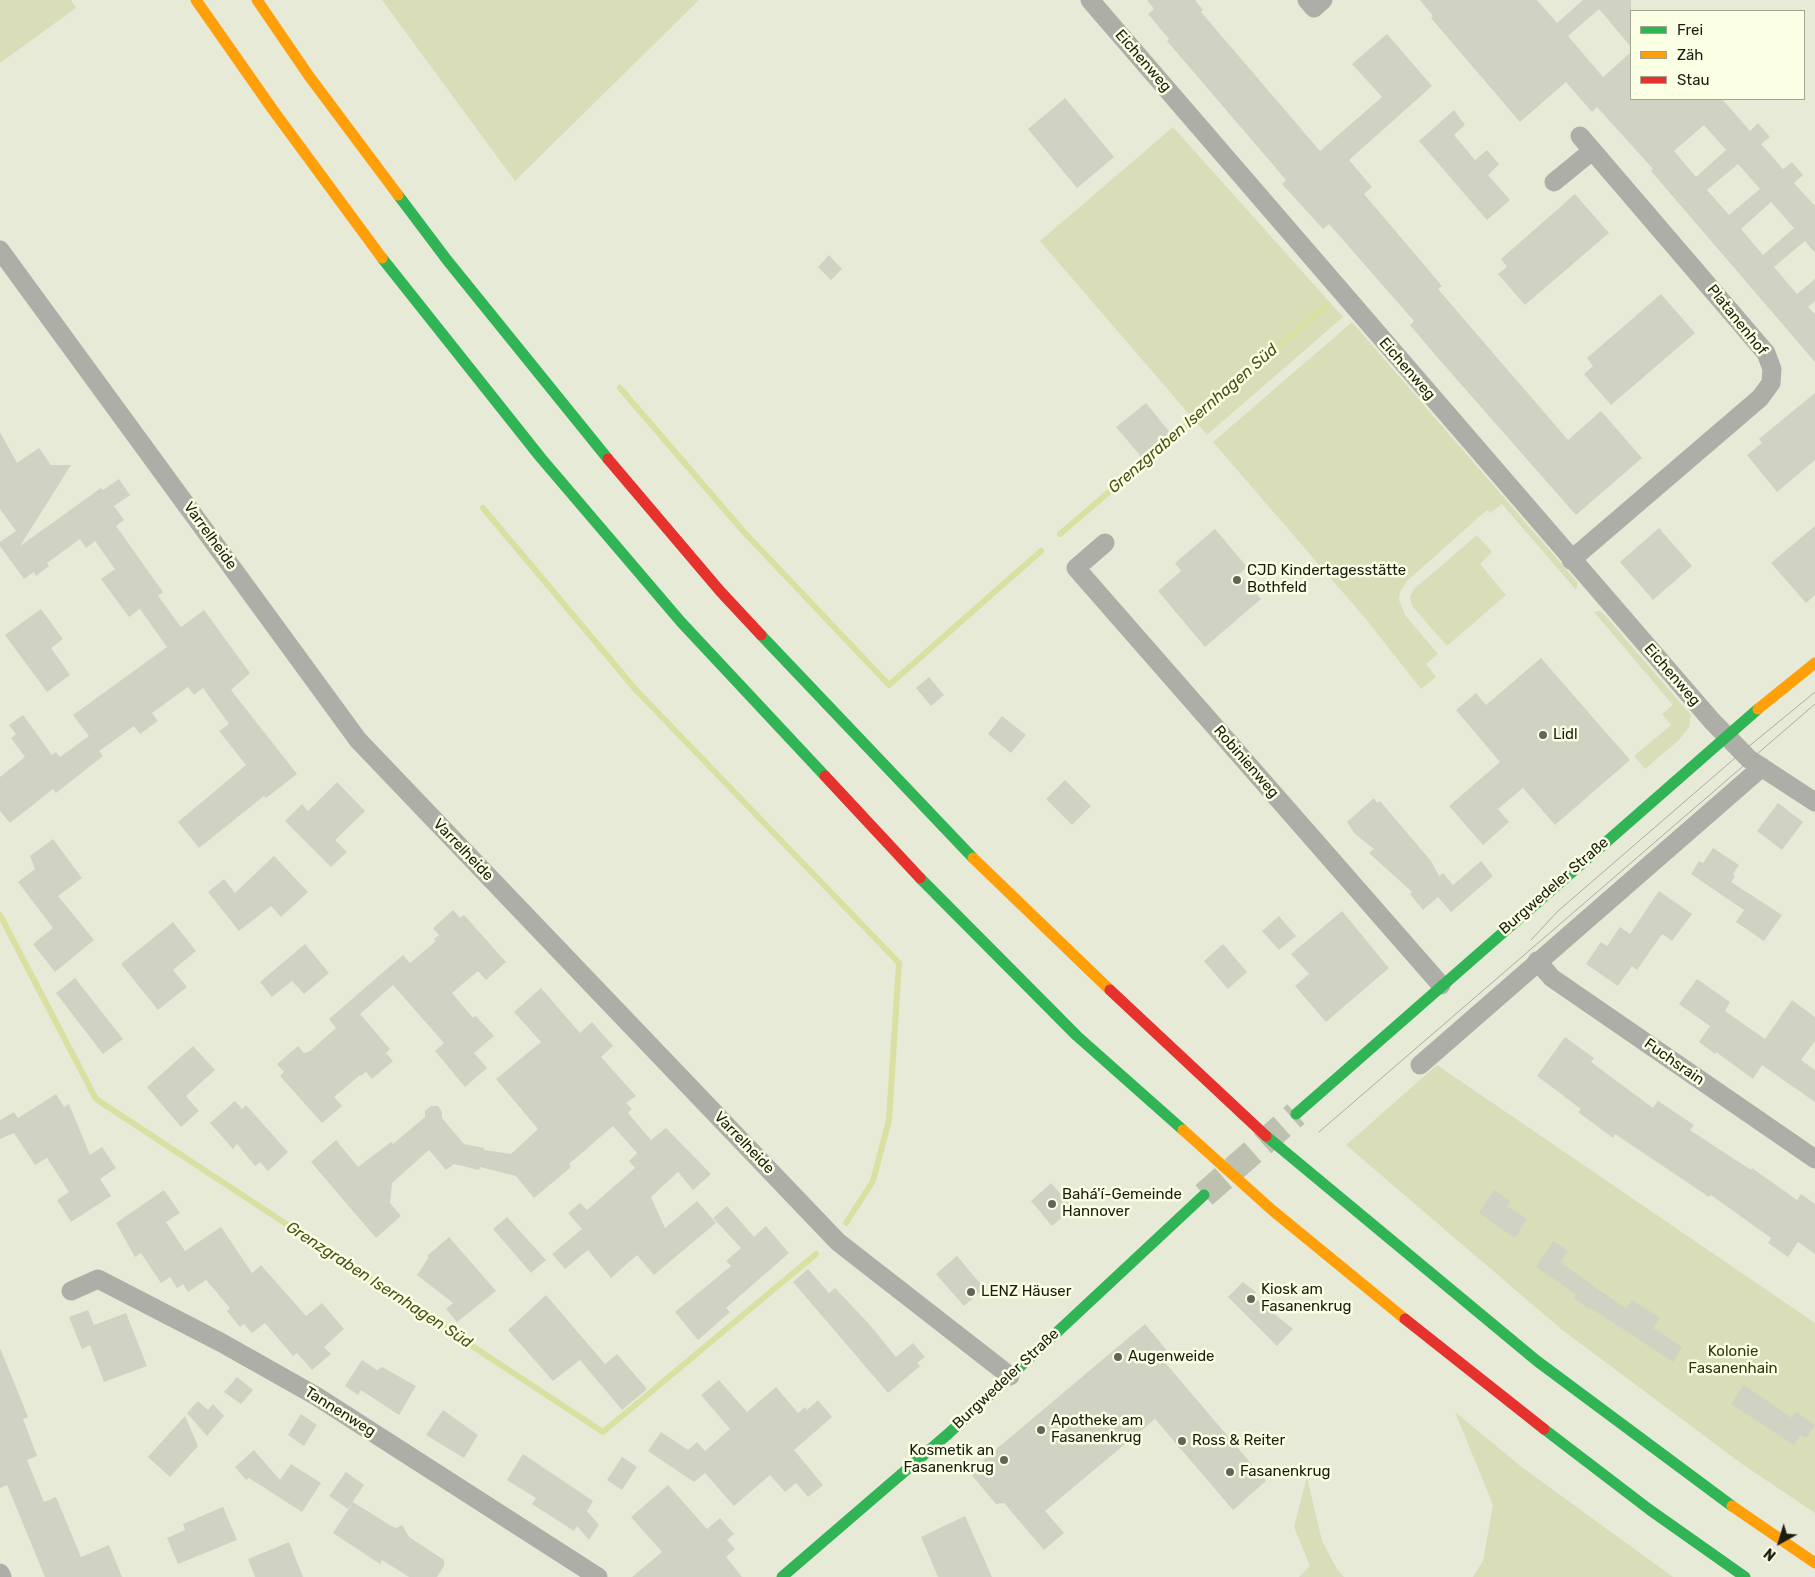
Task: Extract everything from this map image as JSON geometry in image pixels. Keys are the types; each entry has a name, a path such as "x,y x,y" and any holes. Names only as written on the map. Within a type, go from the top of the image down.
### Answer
{"main road":[{"path":"196,0 273,110 403,287 541,458 681,622 954,914 1077,1036 1272,1210 1504,1399 1650,1510 1745,1577"},
{"path":"257,0 309,76 447,260 583,429 720,591 988,874 1246,1119 1311,1175 1537,1361 1745,1516 1815,1564"},
{"name":"Burgwedeler Straße","path":"1296,1114 1441,984 1726,735 1815,663"},
{"name":"Burgwedeler Straße","path":"782,1577 948,1434 1204,1195"}],"street":[{"name":"Eichenweg","path":"1090,0 1571,560 1726,735 1749,759 1815,802"},
{"path":"1307,0 1314,8 1323,0"},
{"name":"Platanenhof","path":"1571,560 1760,398 1771,384 1772,369 1766,353 1580,136"},
{"path":"1554,182 1592,151"},
{"name":"Varrelheide","path":"2,258 358,740 838,1242 1010,1376"},
{"name":"Robinienweg","path":"1105,543 1076,568 1441,984"},
{"path":"1420,1065 1537,961 1762,767"},
{"name":"Fuchsrain","path":"1537,961 1552,978 1815,1159"},
{"name":"Tannenweg","path":"70,1292 98,1279 222,1343 316,1396 598,1577"},
{"path":"0,1573 2,1577"}],"green space":[{"path":"0,0 71,0 76,8 0,63"},
{"path":"382,0 699,0 515,181"},
{"path":"1173,127 1343,317 1207,435 1040,241"},
{"path":"1352,322 1578,583 1576,590 1502,504 1490,513 1487,510 1407,581 1400,592 1399,600 1405,615 1438,654 1426,664 1436,677 1421,689 1365,618 1213,442"},
{"path":"1477,535 1492,552 1480,564 1506,595 1447,646 1412,606 1410,597 1414,589"},
{"path":"1599,611 1603,613 1691,715 1689,727 1679,740 1645,769 1634,756 1671,725 1662,714 1673,705 1594,612"},
{"name":"Kolonie Fasanenhain","path":"1437,1065 1815,1323 1815,1513 1742,1464 1561,1329 1346,1145"},
{"path":"1455,1412 1523,1468 1673,1577 1473,1577 1483,1561 1493,1505"},
{"path":"1307,1477 1322,1541 1337,1569 1344,1577 1299,1577 1310,1566 1294,1527"}],"building":[{"path":"1147,0 1195,0 1203,10 1201,12 1320,151 1382,97 1352,64 1387,34 1432,86 1349,160 1372,187 1364,194 1442,286 1438,289 1568,440 1601,411 1642,458 1576,515 1437,357 1410,325 1414,321 1329,224 1323,229 1282,184 1286,180 1167,41 1169,39 1148,14 1154,9"},
{"path":"1420,0 1537,0 1557,23 1583,0 1631,0 1630,46 1599,9 1568,36 1603,77 1630,53 1630,100 1723,100 1750,131 1758,123 1770,137 1761,144 1783,169 1792,162 1803,175 1794,183 1815,206 1815,253 1805,241 1774,267 1797,294 1815,279 1815,301 1808,307 1815,314 1815,362 1651,171 1653,169 1597,107 1592,112 1566,82 1520,122 1431,18 1433,16","holes":["1704,125 1726,150 1696,177 1674,151","1738,164 1760,189 1729,215 1707,190","1771,202 1794,228 1763,255 1741,229"]},
{"path":"1065,98 1114,157 1077,188 1028,129"},
{"path":"1454,110 1465,125 1454,135 1475,160 1487,150 1499,164 1488,175 1510,200 1487,220 1419,141"},
{"path":"1575,194 1609,233 1525,305 1498,274 1507,267 1501,259"},
{"path":"829,255 842,269 831,280 818,267"},
{"path":"1661,294 1695,333 1611,405 1584,374 1593,366 1587,358"},
{"path":"1815,393 1815,460 1777,492 1747,455 1762,443 1759,439"},
{"path":"1146,403 1172,435 1143,459 1116,427"},
{"path":"0,432 17,463 39,448 51,465 71,465 20,546 101,488 103,490 119,479 130,495 114,506 124,520 116,526 163,592 158,596 181,627 204,610 250,673 231,690 297,774 266,798 264,796 199,848 178,822 246,765 219,731 229,724 203,688 194,695 188,687 152,713 158,721 140,734 134,726 99,751 103,756 56,793 53,789 10,823 0,811 0,777 25,757 11,738 16,734 9,725 23,715 52,755 56,752 60,757 89,736 73,715 167,647 140,609 129,617 101,579 115,569 95,541 86,548 80,539 47,563 49,566 36,576 34,572 24,579 0,546 0,542 16,531 0,509"},
{"path":"1815,526 1815,595 1806,603 1771,563"},
{"path":"1659,528 1692,566 1653,600 1620,562"},
{"path":"1215,529 1247,567 1239,574 1261,599 1205,647 1158,591 1181,571 1175,563"},
{"path":"41,609 63,639 51,648 70,675 47,692 5,635"},
{"name":"Lidl","path":"1541,658 1630,760 1555,825 1523,788 1498,809 1509,822 1483,845 1449,806 1500,762 1456,710 1476,693 1486,705"},
{"path":"929,677 944,695 931,706 916,688"},
{"path":"1002,716 1026,735 1011,753 988,734"},
{"path":"1065,780 1091,806 1072,825 1046,799"},
{"path":"337,782 365,811 335,840 347,852 331,867 285,821 302,804 308,811"},
{"path":"1374,798 1377,803 1380,801 1431,861 1439,876 1443,873 1453,885 1481,861 1493,876 1451,912 1438,897 1423,910 1410,894 1412,892 1369,853 1374,849 1355,834 1347,822"},
{"path":"1778,803 1803,822 1782,850 1757,831"},
{"path":"53,839 82,878 58,896 94,940 55,972 33,944 53,928 18,882 35,869 30,856"},
{"path":"1713,848 1739,865 1733,874 1735,876 1731,882 1782,915 1764,941 1736,922 1744,910 1691,874 1699,861 1703,863"},
{"path":"274,856 308,892 281,917 271,906 239,931 208,892 224,879 235,893"},
{"path":"1659,891 1692,914 1672,941 1662,934 1637,970 1632,966 1618,986 1586,964 1601,942 1607,946 1620,927 1630,934"},
{"path":"453,910 460,918 464,915 506,962 486,980 478,971 452,993 473,1018 476,1016 494,1036 474,1053 487,1068 465,1087 435,1051 444,1043 393,985 360,1014 390,1049 386,1053 393,1061 372,1079 366,1072 360,1075 334,1097 342,1106 322,1123 280,1076 284,1072 277,1064 298,1046 304,1053 310,1051 336,1028 329,1019 403,955 410,963 436,941 434,939 439,935 433,928"},
{"path":"1342,911 1389,968 1326,1022 1295,986 1309,974 1291,954"},
{"path":"1279,916 1296,936 1279,950 1262,931"},
{"path":"173,922 196,951 173,970 187,987 158,1010 121,964"},
{"path":"305,944 329,973 304,994 292,981 272,997 260,982"},
{"path":"1223,944 1247,972 1228,989 1204,961"},
{"path":"75,978 123,1039 103,1054 56,993"},
{"path":"1697,979 1730,1002 1725,1011 1765,1039 1792,1000 1815,1017 1815,1041 1801,1060 1815,1070 1815,1102 1762,1065 1753,1079 1699,1042 1710,1026 1679,1004"},
{"path":"541,988 580,1033 592,1022 613,1046 601,1057 636,1096 626,1103 632,1109 628,1113 651,1140 666,1128 711,1174 693,1190 678,1172 651,1197 665,1228 697,1201 716,1223 654,1275 637,1255 611,1278 588,1250 565,1269 552,1254 582,1229 568,1213 580,1203 587,1210 635,1168 629,1161 637,1153 613,1126 569,1164 571,1167 534,1198 516,1176 480,1167 479,1170 454,1164 446,1170 429,1150 392,1183 390,1203 401,1216 376,1238 311,1162 336,1140 358,1167 391,1142 393,1144 425,1117 425,1111 431,1106 438,1106 442,1112 442,1118 464,1144 484,1148 484,1150 511,1154 538,1129 496,1079 541,1042 514,1012"},
{"path":"1565,1037 1594,1058 1591,1062 1653,1108 1658,1101 1694,1125 1690,1130 1751,1170 1752,1168 1797,1200 1801,1194 1815,1204 1815,1254 1798,1242 1788,1257 1768,1243 1771,1238 1711,1195 1709,1197 1615,1134 1613,1138 1578,1112 1581,1109 1537,1076"},
{"path":"193,1046 215,1070 186,1096 199,1111 181,1127 147,1087"},
{"path":"56,1094 64,1107 69,1104 90,1155 102,1147 116,1168 100,1179 111,1196 71,1222 57,1200 69,1192 47,1158 35,1165 14,1133 0,1139 0,1120 14,1112 18,1118"},
{"path":"235,1101 242,1109 246,1105 288,1152 268,1171 260,1162 255,1166 237,1144 233,1149 210,1123"},
{"name":"Bahá'í-Gemeinde Hannover","path":"1051,1183 1073,1208 1052,1226 1031,1201"},
{"path":"164,1190 180,1213 166,1222 185,1251 221,1227 252,1273 261,1265 306,1316 322,1303 344,1329 324,1347 331,1354 312,1370 297,1353 293,1356 265,1323 252,1333 244,1324 240,1327 227,1311 230,1308 206,1280 188,1292 183,1284 177,1288 170,1277 161,1283 141,1253 135,1257 116,1223"},
{"path":"1494,1190 1510,1201 1507,1206 1527,1219 1515,1238 1479,1213"},
{"path":"727,1206 754,1237 766,1226 789,1253 726,1308 730,1312 698,1340 675,1312 731,1266 726,1261 741,1248 713,1218"},
{"path":"507,1217 546,1260 531,1273 493,1229"},
{"path":"449,1237 496,1291 457,1322 446,1309 453,1303 417,1275 429,1257 427,1256"},
{"path":"1553,1241 1568,1251 1560,1262 1626,1309 1632,1300 1660,1318 1653,1328 1682,1347 1673,1362 1591,1308 1590,1310 1574,1298 1576,1294 1536,1267"},
{"path":"957,1256 984,1288 964,1306 936,1274"},
{"path":"808,1269 829,1293 835,1288 869,1324 896,1357 913,1343 925,1357 917,1363 920,1366 888,1393 793,1282"},
{"path":"1243,1282 1256,1292 1252,1296 1293,1329 1277,1346 1228,1297"},
{"path":"546,1295 605,1364 617,1354 647,1389 622,1410 580,1360 553,1381 508,1330"},
{"path":"88,1310 94,1325 126,1313 147,1366 104,1382 90,1345 82,1349 69,1317"},
{"path":"1145,1324 1169,1353 1162,1359 1266,1481 1233,1510 1155,1419 1045,1511 1064,1533 1044,1550 1004,1503 996,1504 969,1472"},
{"path":"0,1348 28,1417 23,1419 37,1456 27,1460 44,1502 56,1497 81,1557 109,1545 122,1577 45,1577 7,1485 0,1488"},
{"path":"362,1360 377,1370 382,1367 416,1386 399,1415 361,1390 358,1395 345,1386"},
{"path":"237,1377 253,1390 241,1404 224,1392"},
{"path":"719,1380 747,1412 776,1387 798,1413 805,1407 807,1410 818,1400 832,1417 794,1450 823,1485 808,1497 796,1483 785,1492 770,1475 734,1506 705,1473 694,1482 648,1451 661,1432 688,1450 697,1442 705,1451 730,1429 701,1395"},
{"path":"1744,1385 1792,1418 1796,1412 1815,1425 1806,1438 1801,1435 1794,1445 1731,1404"},
{"path":"198,1401 208,1410 213,1404 224,1416 207,1436 187,1413"},
{"path":"443,1410 478,1435 464,1458 426,1435"},
{"path":"301,1414 317,1425 304,1446 288,1435"},
{"path":"185,1416 198,1446 170,1477 148,1457"},
{"path":"254,1450 280,1480 291,1464 321,1483 302,1512 249,1478 246,1480 235,1467"},
{"path":"523,1454 593,1501 587,1511 599,1525 589,1540 577,1526 574,1531 532,1504 536,1498 507,1480"},
{"path":"622,1457 637,1467 622,1490 607,1480"},
{"path":"346,1472 364,1485 348,1509 329,1496"},
{"path":"668,1485 707,1529 720,1518 734,1534 727,1540 735,1549 726,1557 742,1577 632,1577 662,1552 631,1517"},
{"path":"353,1502 391,1526 396,1528 402,1525 409,1537 444,1560 444,1566 437,1577 409,1577 382,1560 380,1564 333,1533"},
{"path":"223,1507 237,1540 178,1564 167,1538 185,1530 183,1524"},
{"path":"965,1516 992,1577 938,1577 921,1537"},
{"path":"289,1542 303,1577 255,1577 248,1559"}],"waterway":[{"name":"Grenzgraben Isernhagen Süd","path":"1060,534 1327,305"},
{"path":"620,388 743,531 889,685 1041,551"},
{"name":"Grenzgraben Isernhagen Süd","path":"483,508 636,690 899,963 889,1120 873,1181 846,1223"},
{"name":"Grenzgraben Isernhagen Süd","path":"0,915 96,1099 603,1432 816,1254"}],"tunnel":[{"path":"1204,1195 1296,1114"}],"tram line":[{"path":"1531,940 1558,911 1742,752 1815,692"},
{"path":"1319,1132 1815,704"}],"traffic: fast":[{"path":"398,195 447,260 608,459"},
{"path":"382,258 541,458 681,622 825,776"},
{"path":"761,635 973,858"},
{"path":"1296,1114 1758,709"},
{"path":"920,878 1077,1036 1183,1130"},
{"path":"1266,1136 1537,1361 1732,1506"},
{"path":"782,1577 948,1434 1204,1195"},
{"path":"1544,1429 1650,1510 1745,1577"}],"traffic: slow":[{"path":"196,0 273,110 382,258"},
{"path":"257,0 309,76 398,195"},
{"path":"1758,709 1815,663"},
{"path":"973,858 1110,990"},
{"path":"1183,1130 1272,1210 1405,1319"},
{"path":"1732,1506 1815,1563"}],"traffic: jam":[{"path":"608,459 720,591 761,635"},
{"path":"825,776 920,878"},
{"path":"1110,990 1266,1136"},
{"path":"1405,1319 1544,1429"}],"place":[{"name":"CJD Kindertagesstätte Bothfeld","path":"1237,580"},
{"name":"Lidl","path":"1543,735"},
{"name":"Bahá'í-Gemeinde Hannover","path":"1052,1204"},
{"name":"LENZ Häuser","path":"971,1292"},
{"name":"Kiosk am Fasanenkrug","path":"1251,1299"},
{"name":"Augenweide","path":"1118,1357"},
{"name":"Apotheke am Fasanenkrug","path":"1041,1430"},
{"name":"Ross & Reiter","path":"1182,1441"},
{"name":"Kosmetik an Fasanenkrug","path":"1004,1460"},
{"name":"Fasanenkrug","path":"1230,1472"}]}
